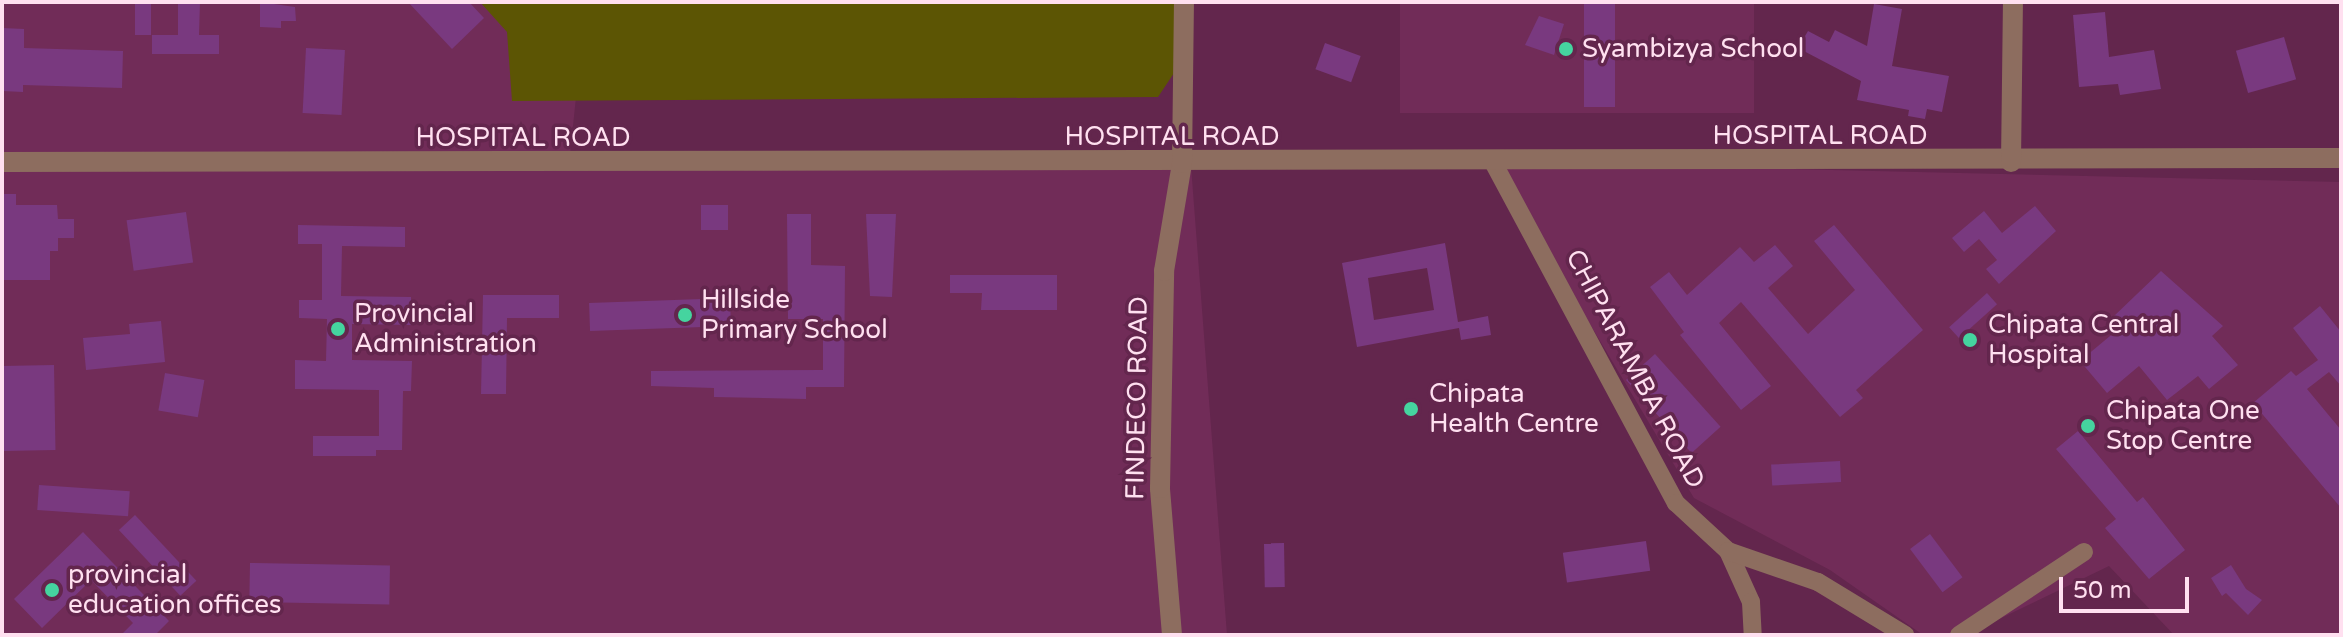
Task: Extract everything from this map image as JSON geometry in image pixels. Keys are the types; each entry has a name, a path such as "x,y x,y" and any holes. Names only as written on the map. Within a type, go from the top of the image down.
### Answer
{"street":[{"name":"FINDECO ROAD","path":"1172,635 1160,488 1164,287 1182,163 1184,2"},
{"path":"2011,162 2013,2"},
{"name":"HOSPITAL ROAD","path":"2,162 2011,162 2341,158"},
{"name":"CHIPARAMBA ROAD","path":"1493,162 1676,503 1728,551 1751,602 1753,635"},
{"path":"1728,551 1818,582 1905,635"},
{"path":"1959,635 2084,552"}],"shaded area":[{"path":"2,2 586,2 569,164 1191,166 1227,635 2,635"},
{"path":"480,2 1176,2 1176,70 1158,97 512,101 507,32"},
{"path":"1400,2 1754,2 1754,113 1400,113"},
{"name":"Chipata Central Hospital","path":"1493,162 2341,182 2341,635 2174,635 2109,566 1966,635 1923,635 1830,570 1694,498"}],"building":[{"path":"135,2 151,2 151,35 135,35"},
{"path":"178,2 200,2 199,35 219,35 219,54 152,54 152,35 178,35"},
{"path":"260,2 295,7 296,21 281,21 281,28 260,27"},
{"path":"408,2 469,2 484,18 452,49"},
{"path":"1584,2 1615,2 1615,107 1584,107"},
{"path":"1874,4 1902,9 1892,66 1949,76 1942,112 1927,109 1925,119 1908,116 1909,110 1857,100 1861,81 1798,48 1808,31 1829,42 1835,30 1867,46"},
{"path":"2105,12 2109,57 2154,50 2161,89 2120,95 2118,84 2079,87 2073,15"},
{"path":"1539,16 1564,24 1554,55 1525,45"},
{"path":"2,28 24,29 24,48 123,51 122,88 23,85 23,92 2,91"},
{"path":"2284,37 2296,79 2248,93 2236,51"},
{"path":"1325,43 1361,56 1351,82 1315,69"},
{"path":"306,48 345,50 342,115 303,113"},
{"path":"2,194 16,194 16,205 57,205 58,219 74,219 74,238 58,238 58,251 50,251 50,280 2,280"},
{"path":"701,205 728,205 728,230 701,230"},
{"path":"2035,206 2056,231 1999,284 1986,269 1997,260 1979,239 1964,252 1952,238 1984,211 2002,233"},
{"path":"186,212 193,263 134,271 127,220"},
{"path":"787,214 811,214 811,265 845,266 844,387 806,387 806,399 714,397 714,388 651,386 651,371 823,370 823,319 788,319"},
{"path":"866,214 896,214 892,297 870,296"},
{"path":"298,225 405,227 405,247 342,246 341,296 411,297 411,325 352,324 352,360 412,361 411,391 403,391 402,450 376,450 376,456 313,456 313,436 379,436 379,390 295,389 295,360 326,361 327,319 299,318 299,300 322,300 322,244 298,244"},
{"path":"1834,225 1923,330 1856,390 1863,398 1840,417 1741,302 1719,323 1771,386 1741,410 1680,335 1684,332 1650,287 1669,272 1687,295 1740,247 1754,262 1775,245 1793,266 1768,288 1808,334 1855,290 1814,241"},
{"path":"1445,243 1458,322 1488,316 1491,335 1461,340 1459,328 1357,347 1342,263","holes":["1427,268 1434,310 1374,320 1368,278"]},
{"path":"2161,271 2223,326 2212,336 2238,365 2209,389 2198,376 2167,400 2139,366 2107,393 2080,361 2122,326 2113,317"},
{"path":"950,275 1057,275 1057,310 981,310 982,293 950,293"},
{"path":"1987,293 1997,304 1959,338 1949,327"},
{"path":"483,295 559,295 559,318 507,318 506,394 481,394"},
{"path":"730,298 731,326 590,331 589,303"},
{"path":"2320,306 2341,332 2341,386 2329,372 2307,389 2341,430 2341,508 2253,403 2291,371 2296,376 2318,360 2293,328"},
{"path":"161,321 165,362 86,370 83,338 130,334 129,324"},
{"path":"1655,354 1721,427 1692,453 1626,380"},
{"path":"54,365 55,450 3,451 2,366"},
{"path":"165,373 204,380 198,417 158,410"},
{"path":"2078,431 2137,502 2143,497 2185,550 2149,579 2105,528 2116,519 2056,449"},
{"path":"1840,461 1841,482 1772,486 1771,465"},
{"path":"39,485 130,491 128,516 37,510"},
{"path":"135,515 196,581 180,596 119,530"},
{"name":"provincial education offices","path":"83,532 169,621 155,635 121,635 133,623 91,580 42,628 14,599"},
{"path":"1930,534 1962,577 1943,592 1910,549"},
{"path":"1646,541 1650,571 1567,582 1563,553"},
{"path":"1264,543 1284,543 1285,587 1265,587"},
{"path":"250,563 390,565 389,604 249,602"},
{"path":"2231,565 2246,589 2262,600 2248,615 2226,593 2222,596 2211,578"}],"place":[{"name":"Syambizya School","path":"1566,49"},
{"name":"Hillside Primary School","path":"685,315"},
{"name":"Provincial Administration","path":"338,329"},
{"name":"Chipata Central Hospital","path":"1970,340"},
{"name":"Chipata Health Centre","path":"1411,409"},
{"name":"Chipata One Stop Centre","path":"2088,426"},
{"name":"provincial education offices","path":"52,590"}]}
